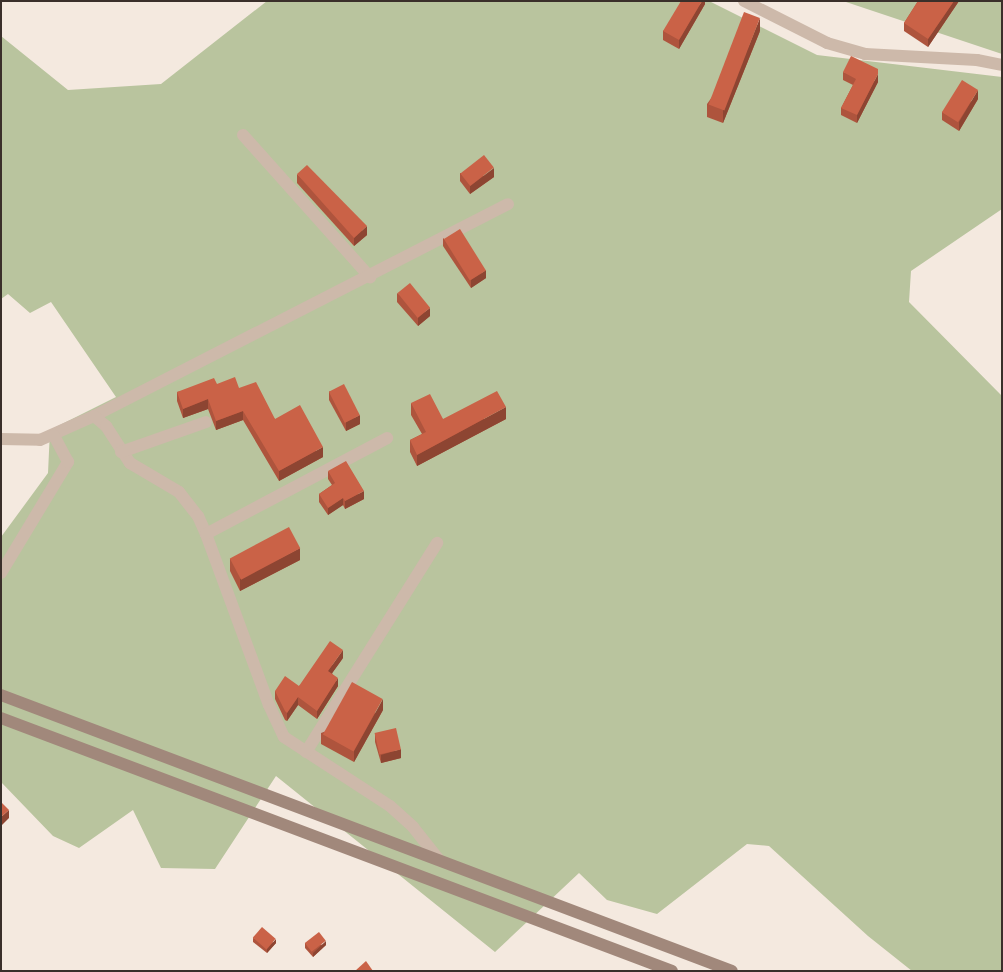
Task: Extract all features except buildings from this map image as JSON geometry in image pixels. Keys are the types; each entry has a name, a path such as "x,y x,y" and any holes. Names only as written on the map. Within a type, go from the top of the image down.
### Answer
{"main road":[{"path":"1,696 732,971"},
{"path":"1,718 672,971"}],"street":[{"path":"744,1 827,43 865,54 976,60 1002,65"},
{"path":"243,135 370,277"},
{"path":"1,439 40,440 54,436 370,277 508,204"},
{"path":"94,416 106,426 121,452 142,473 179,492 198,516 277,726 284,737 390,806 413,827 440,861"},
{"path":"121,452 206,422"},
{"path":"1,574 68,462 54,436"},
{"path":"206,534 387,438"},
{"path":"306,752 437,543"}],"green space":[{"path":"267,1 709,1 817,55 1002,77 1002,209 911,271 909,302 1002,396 1002,971 912,971 868,936 769,846 747,844 657,914 607,900 579,873 495,952 276,776 215,869 161,868 133,810 79,848 53,836 1,782 1,537 48,473 50,430 116,397 51,302 30,313 8,294 1,299 1,36 68,90 161,84"},
{"path":"843,1 1002,1 1002,54"}]}
